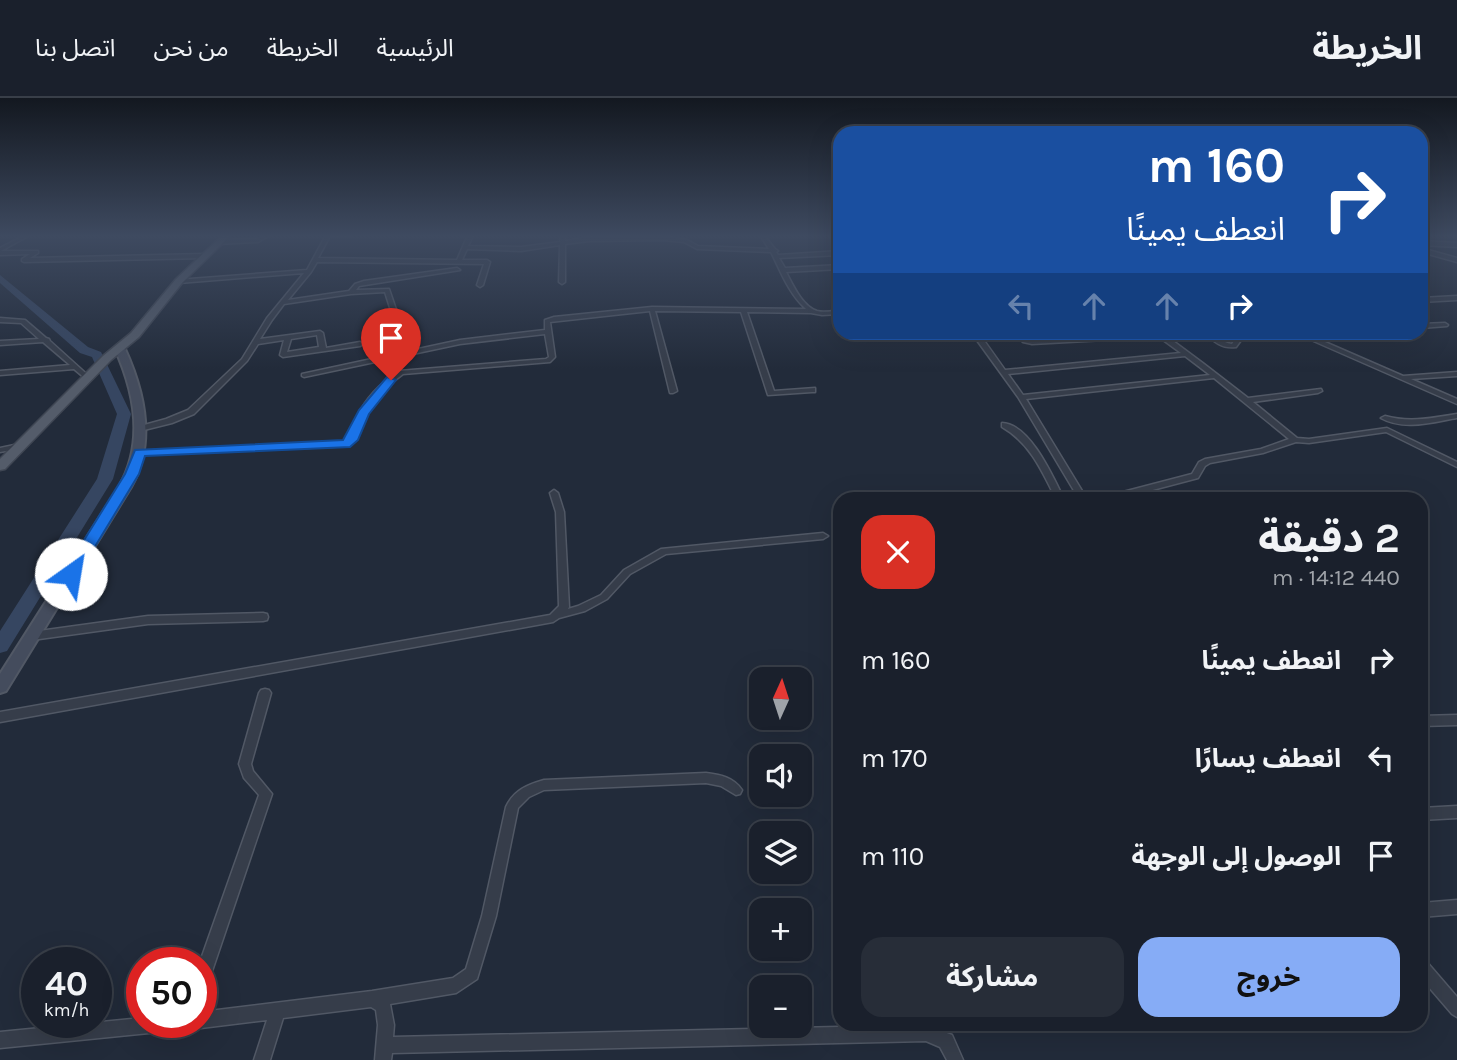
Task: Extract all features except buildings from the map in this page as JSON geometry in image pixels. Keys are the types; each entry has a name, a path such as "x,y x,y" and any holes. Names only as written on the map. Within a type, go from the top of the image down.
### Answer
{"main road":[{"path":"0,466 120,349 179,281"},
{"path":"0,687 132,474 139,453 140,429 132,374 120,349"}],"street":[{"path":"179,281 193,280"},
{"path":"140,429 169,421 202,404 245,360 282,303 301,280"},
{"path":"351,292 357,285 386,280"},
{"path":"480,285 482,280"},
{"path":"789,280 812,311"},
{"path":"282,303 351,292 387,290 401,333"},
{"path":"1428,300 1457,298"},
{"path":"139,453 346,444 351,440 363,413 383,387 401,372 548,361 552,357 547,321 550,320 652,309 833,312"},
{"path":"652,309 673,391"},
{"path":"744,311 771,393 812,390"},
{"path":"0,320 21,320 88,378"},
{"path":"1428,326 1445,325"},
{"path":"304,375 460,342 548,332"},
{"path":"255,342 320,333 322,349"},
{"path":"288,338 283,355 359,344"},
{"path":"0,344 47,340"},
{"path":"980,340 1021,397 1079,492"},
{"path":"1024,340 1064,340"},
{"path":"1166,340 1295,440"},
{"path":"1216,340 1229,347 1234,346 1238,340"},
{"path":"1313,340 1398,379 1457,402"},
{"path":"1002,372 1186,354"},
{"path":"0,373 75,366"},
{"path":"1398,379 1457,374"},
{"path":"1021,397 1215,376"},
{"path":"1245,401 1318,391"},
{"path":"1385,418 1402,423 1457,416"},
{"path":"1005,425 1021,434 1056,492"},
{"path":"1134,492 1195,476 1202,464 1208,461 1263,451 1295,440 1309,441 1387,430 1457,465"},
{"path":"0,450 19,446"},
{"path":"554,493 560,512 564,607 559,615"},
{"path":"0,717 542,621 581,609 604,597 627,572 664,551 823,536"},
{"path":"32,636 148,620 263,617"},
{"path":"213,947 266,794 248,774 245,764 265,693"},
{"path":"1428,721 1457,720"},
{"path":"217,1018 372,999 456,985 472,974 489,916 512,807 517,799 530,790 544,785 706,778 724,781 736,790"},
{"path":"1428,814 1457,812"},
{"path":"1428,909 1457,907"},
{"path":"1428,974 1457,1009"},
{"path":"372,999 379,1001 385,1010 384,1053 926,1033 946,1041 955,1060"},
{"path":"262,1060 277,1012"},
{"path":"0,1040 126,1027"}],"waterway":[{"path":"0,646 105,479 124,414 97,355 84,350 2,280"}],"route":[{"path":"71,574 132,474 139,453 346,444 350,442 363,413 391,380"}]}
